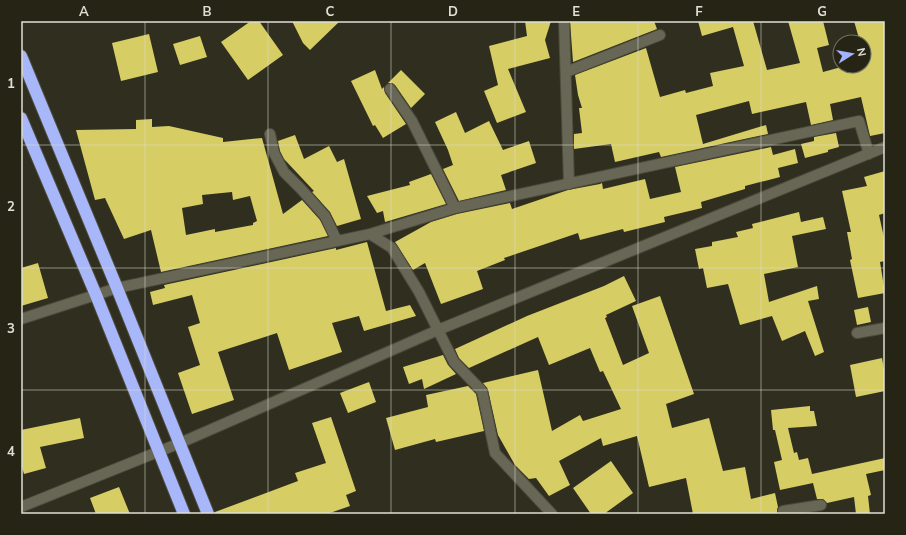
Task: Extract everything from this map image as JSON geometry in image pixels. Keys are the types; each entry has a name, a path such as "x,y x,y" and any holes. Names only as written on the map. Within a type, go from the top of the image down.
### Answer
{"highway":[{"path":"21,56 208,514"},
{"path":"21,118 96,295 184,514"}],"street":[{"path":"564,21 569,184"},
{"path":"566,72 660,35"},
{"path":"390,89 412,120 456,208"},
{"path":"21,319 117,288 370,234 456,208 859,121 869,154"},
{"path":"270,134 274,153 284,172 325,216 337,241"},
{"path":"21,507 180,443 438,330 869,154 884,151"},
{"path":"370,234 392,248 419,292 454,362 482,391 495,454 552,514"},
{"path":"857,333 885,328"},
{"path":"784,514 783,511 822,505"}],"building":[{"path":"251,21 259,21 283,55 248,80 221,42"},
{"path":"292,21 340,21 310,50 303,43"},
{"path":"525,21 551,21 545,40 550,58 508,69 526,112 497,123 484,91 498,85 489,46 527,36"},
{"path":"570,21 654,21 657,29 573,62"},
{"path":"698,21 753,21 767,70 800,63 788,21 823,21 829,45 817,48 823,72 832,70 832,74 872,74 872,34 858,34 854,21 885,21 885,133 870,136 861,97 830,104 833,120 811,125 806,102 752,114 749,101 696,115 703,144 766,125 768,134 661,157 659,152 615,162 611,144 574,149 574,134 582,133 579,108 582,108 578,95 575,75 646,48 660,97 685,90 686,93 713,86 710,73 744,66 733,27 702,36"},
{"path":"149,34 158,72 121,81 112,43"},
{"path":"200,36 207,57 180,65 173,44"},
{"path":"375,70 382,89 384,87 385,93 406,124 383,138 375,125 373,126 351,81"},
{"path":"401,70 425,94 411,108 395,85 388,83"},
{"path":"456,112 465,133 489,121 503,150 529,141 536,163 501,175 506,190 459,201 443,169 453,165 435,122"},
{"path":"152,119 152,127 169,126 223,138 223,142 262,138 283,214 302,200 320,220 328,236 161,272 151,230 124,239 105,198 95,200 76,130 136,129 136,120","holes":["232,192 233,200 250,196 257,221 253,223 253,225 215,232 215,229 186,235 182,208 203,204 202,195"]},
{"path":"836,133 839,147 828,150 828,152 805,158 801,144 814,141 814,137"},
{"path":"295,135 304,159 329,146 337,162 344,159 361,219 337,226 330,212 312,192 314,191 284,159 280,151 278,141"},
{"path":"771,147 773,155 795,149 798,163 778,168 780,177 745,186 745,189 701,202 702,208 664,217 665,222 624,232 623,229 580,240 578,233 504,258 505,260 477,271 483,289 441,304 425,263 413,270 395,242 431,222 457,214 510,203 512,209 568,190 602,183 603,189 645,179 650,199 681,192 675,167"},
{"path":"885,171 885,213 879,215 885,242 885,261 880,262 885,293 858,298 850,260 852,259 847,232 851,232 842,191 867,186 864,177"},
{"path":"431,174 446,204 385,222 383,211 377,213 367,196 410,185 409,182"},
{"path":"799,212 801,222 823,217 826,229 792,236 798,267 764,274 769,302 817,286 819,299 808,301 824,352 815,356 805,331 782,341 772,316 740,325 728,284 707,288 703,268 699,269 695,249 712,246 712,242 738,237 736,232 753,228 752,224"},
{"path":"367,242 386,311 410,305 416,316 364,331 359,316 332,323 342,352 289,370 277,333 218,352 234,400 192,414 178,373 200,365 188,327 200,323 192,295 153,305 150,292 165,288 164,285 336,248 336,250"},
{"path":"38,263 48,298 21,306 21,268"},
{"path":"624,276 636,301 606,315 607,317 605,318 623,365 649,353 632,306 660,296 694,394 666,404 672,428 709,418 723,471 745,467 751,499 775,493 778,507 777,514 693,514 686,478 649,487 637,436 603,446 601,438 559,461 570,485 549,496 536,478 529,479 515,465 498,435 488,390 483,383 538,370 552,431 580,415 583,421 621,409 603,371 600,372 590,348 549,365 538,337 469,368 459,358 455,349 527,316 604,286"},
{"path":"868,307 871,322 857,325 854,310"},
{"path":"443,355 448,365 456,374 424,389 422,379 409,384 403,367"},
{"path":"882,358 885,375 885,391 856,397 850,365"},
{"path":"369,382 376,402 348,413 340,393"},
{"path":"468,386 476,394 484,431 436,442 435,439 395,450 386,418 428,407 426,395"},
{"path":"810,406 810,411 814,411 817,426 788,428 794,453 797,452 799,460 808,458 812,474 885,458 885,470 866,474 871,495 868,496 870,514 856,514 854,497 827,503 823,499 817,499 813,483 780,490 774,462 782,460 775,430 773,430 771,410"},
{"path":"331,417 356,491 346,495 350,506 327,514 215,514 215,512 298,481 295,473 326,463 312,423"},
{"path":"80,418 84,438 40,447 46,468 24,474 21,464 21,430"},
{"path":"611,461 633,493 604,514 591,514 573,488"},
{"path":"119,487 130,514 96,514 90,498"}]}
